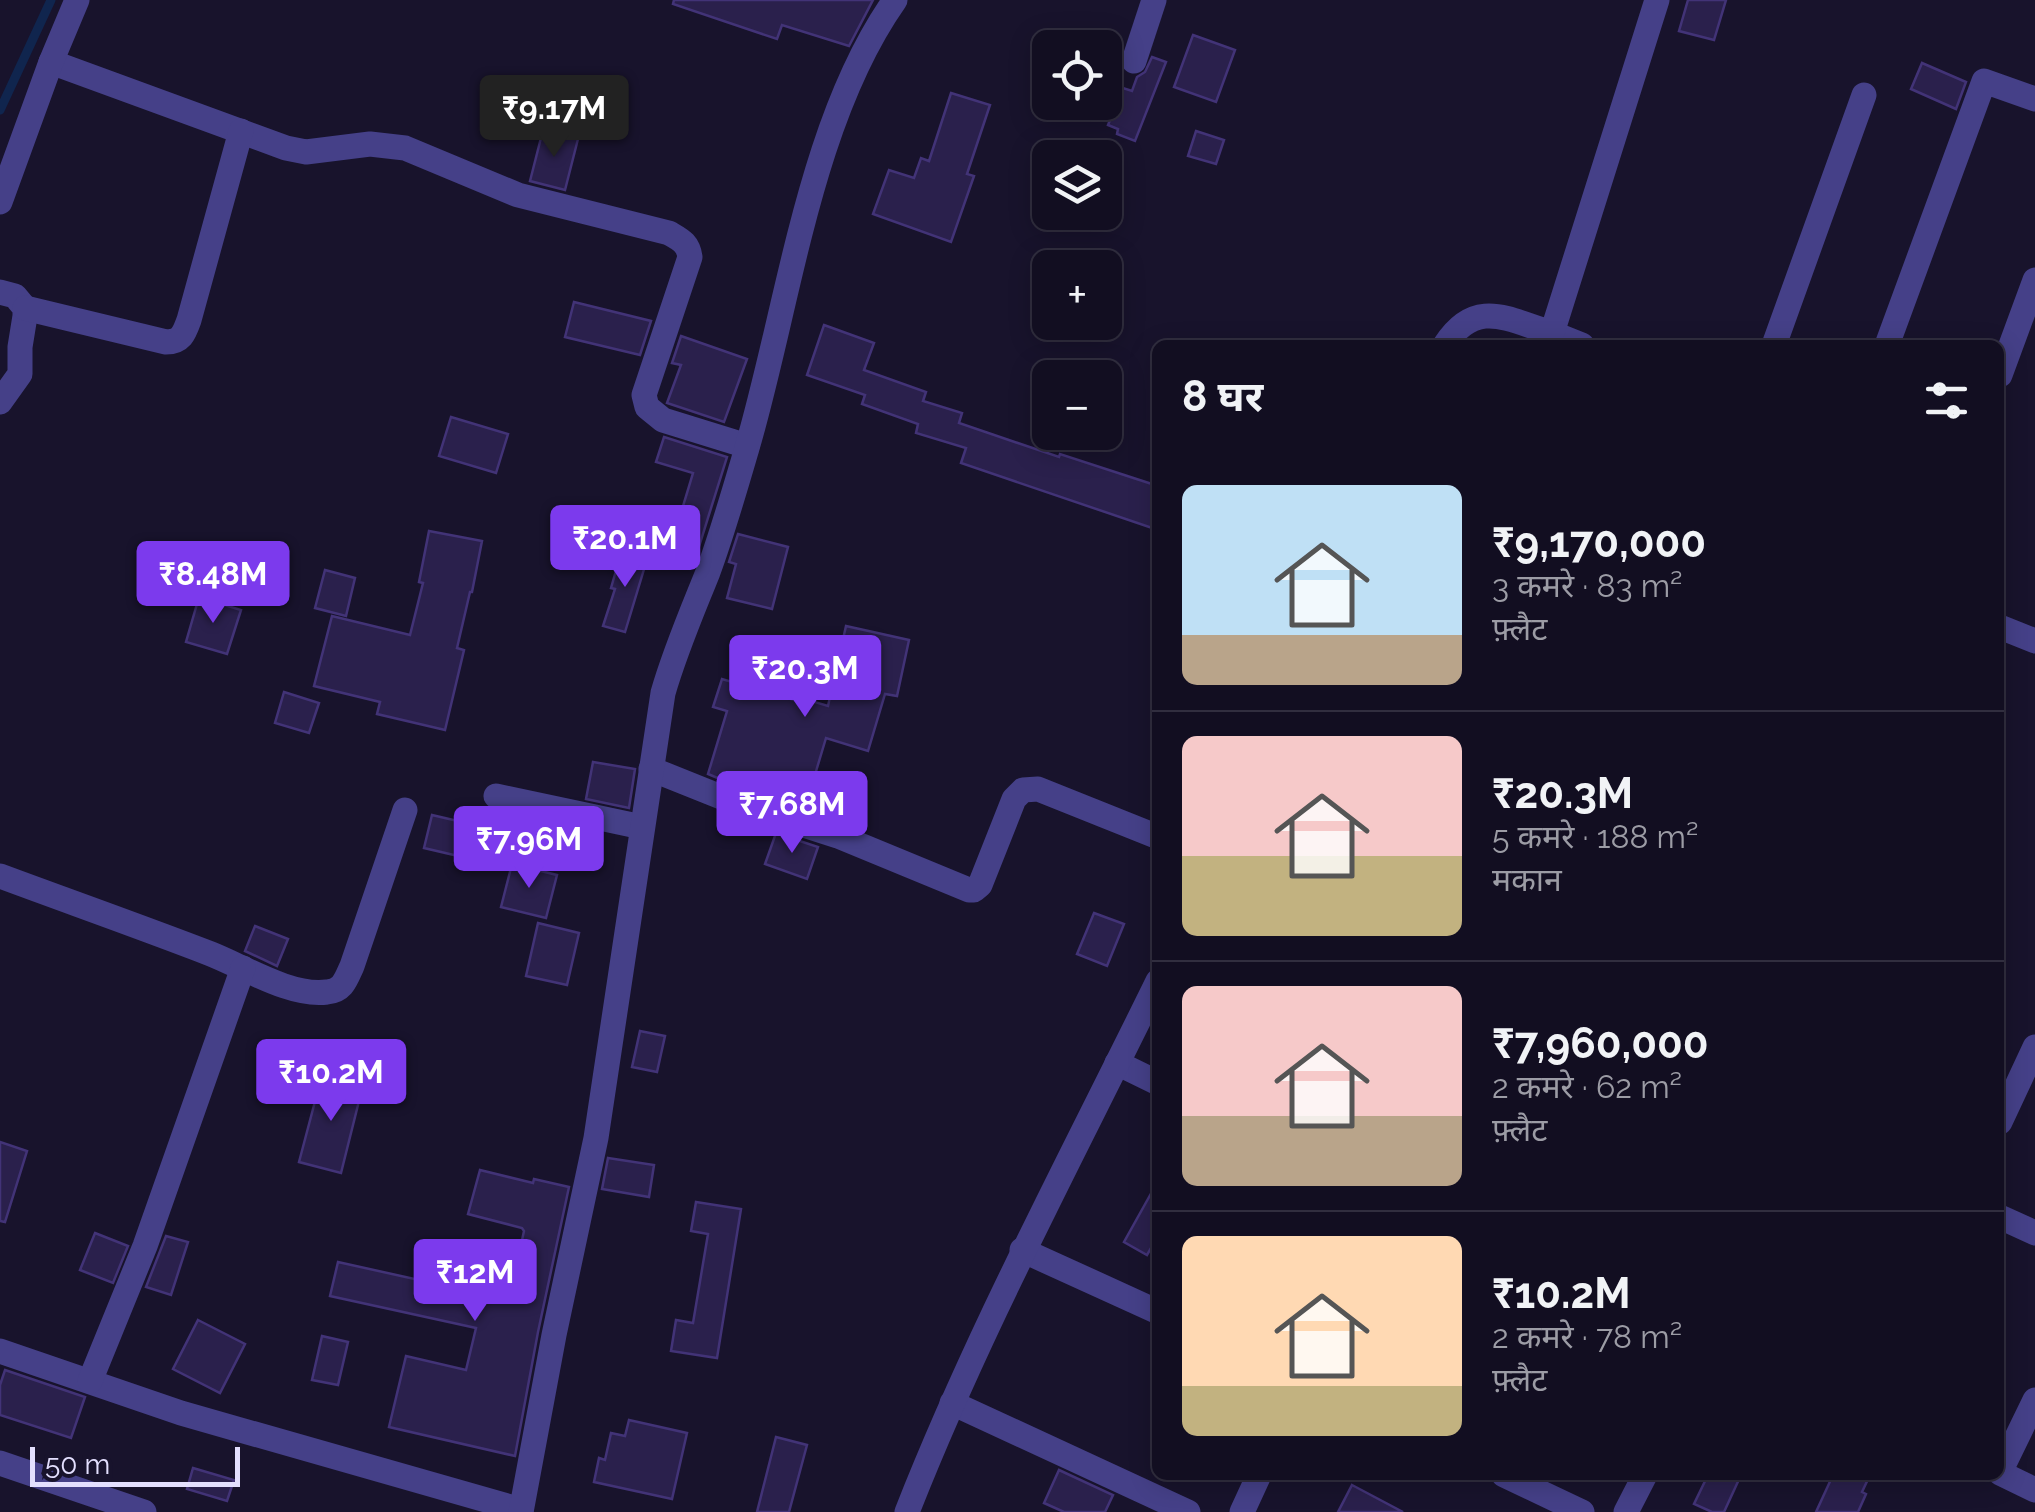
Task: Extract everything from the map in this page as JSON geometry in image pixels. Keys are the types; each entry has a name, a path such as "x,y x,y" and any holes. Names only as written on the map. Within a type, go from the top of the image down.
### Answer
{"street":[{"path":"0,202 78,0"},
{"path":"0,1351 181,1413 521,1511 596,1138 663,694 672,660 710,568 747,446 815,181 842,103 865,51 895,0"},
{"path":"1134,61 1154,0"},
{"path":"1552,334 1657,0"},
{"path":"51,62 286,148 306,152 370,144 405,148 518,195 669,233 682,240 690,257 644,401 663,420 747,446"},
{"path":"1890,340 1984,81 2035,99"},
{"path":"1776,340 1864,95"},
{"path":"0,292 16,296 25,308 176,342 185,332 241,131"},
{"path":"2004,364 2035,280"},
{"path":"0,402 20,374 25,308"},
{"path":"1449,340 1465,320 1492,314 1568,340"},
{"path":"2004,629 2035,642"},
{"path":"651,769 741,805 838,836 969,890 980,884 1014,799 1023,790 1038,789 1152,835"},
{"path":"496,796 642,827"},
{"path":"0,876 282,986 334,992 342,986 352,966 405,810"},
{"path":"90,1382 145,1246 243,968"},
{"path":"906,1512 1022,1250 1152,992"},
{"path":"2004,1113 2035,1046"},
{"path":"1118,1063 1152,1079"},
{"path":"2004,1219 2035,1233"},
{"path":"1022,1250 1152,1309"},
{"path":"2004,1464 2035,1400"},
{"path":"952,1404 1188,1512"},
{"path":"0,1464 144,1512"},
{"path":"2004,1474 2035,1490"},
{"path":"1242,1512 1257,1480"},
{"path":"1515,1480 1582,1512"},
{"path":"1626,1512 1642,1480"}],"building":[{"path":"674,0 873,0 849,46 782,25 777,39 673,4"},
{"path":"1688,0 1726,0 1714,40 1679,31"},
{"path":"1193,35 1235,50 1216,102 1174,87"},
{"path":"1152,57 1166,62 1135,141 1117,134 1118,129 1108,125 1110,120 1122,120 1123,88 1132,91 1137,77 1145,72"},
{"path":"1922,63 1966,82 1956,109 1911,89"},
{"path":"951,93 990,105 967,174 974,176 951,242 873,214 889,170 914,178 921,158 929,161"},
{"path":"543,130 578,139 565,190 530,181"},
{"path":"1196,131 1224,140 1216,164 1188,156"},
{"path":"574,302 651,321 640,355 565,337"},
{"path":"824,325 874,343 864,370 926,392 923,401 962,413 959,423 1032,450 1059,457 1060,454 1152,484 1152,528 961,463 966,448 916,433 918,424 862,404 865,395 807,375"},
{"path":"681,336 747,359 724,422 667,403 681,365 672,363"},
{"path":"451,417 508,434 496,473 439,456"},
{"path":"664,437 727,457 697,553 671,546 693,473 656,462"},
{"path":"429,531 482,541 457,648 464,650 445,730 377,714 380,702 314,686 332,616 410,635 423,583 419,582"},
{"path":"738,534 788,547 772,609 727,598 736,564 729,562"},
{"path":"622,550 648,556 625,632 603,626"},
{"path":"325,570 355,578 346,616 315,608"},
{"path":"199,597 241,610 227,654 186,642"},
{"path":"846,626 909,640 897,696 885,694 868,751 826,738 805,808 708,774 727,711 713,707 722,679 828,706"},
{"path":"284,692 319,703 309,733 275,723"},
{"path":"593,762 635,769 629,808 586,799"},
{"path":"432,815 479,826 471,859 424,848"},
{"path":"776,833 818,847 807,879 765,864"},
{"path":"512,864 557,875 546,918 501,907"},
{"path":"1094,913 1124,924 1107,966 1077,954"},
{"path":"538,923 579,933 567,985 526,976"},
{"path":"255,926 288,939 277,966 245,951"},
{"path":"640,1031 665,1036 657,1072 632,1067"},
{"path":"322,1075 363,1085 341,1173 299,1162"},
{"path":"0,1142 27,1151 5,1222 0,1221"},
{"path":"608,1158 654,1165 649,1197 602,1189"},
{"path":"480,1170 569,1187 515,1456 389,1427 406,1356 466,1370 476,1328 330,1296 338,1262 509,1300 524,1231 468,1214"},
{"path":"1152,1192 1152,1246 1147,1255 1124,1242"},
{"path":"696,1202 741,1209 717,1358 671,1351 676,1320 693,1323 708,1234 691,1231"},
{"path":"95,1233 128,1246 113,1283 80,1270"},
{"path":"166,1236 188,1242 171,1295 146,1287"},
{"path":"198,1320 245,1344 220,1393 173,1369"},
{"path":"322,1336 348,1342 338,1385 312,1380"},
{"path":"5,1370 85,1397 71,1438 0,1415 0,1385"},
{"path":"629,1420 687,1433 672,1499 594,1482 599,1458 605,1460 611,1433 625,1436"},
{"path":"776,1437 807,1445 789,1512 757,1512"},
{"path":"193,1468 234,1480 227,1501 187,1489"},
{"path":"1059,1470 1113,1495 1105,1512 1064,1512 1044,1503"},
{"path":"1706,1480 1739,1480 1724,1512 1712,1512 1694,1504"},
{"path":"1831,1480 1868,1480 1858,1512 1816,1512"},
{"path":"1352,1485 1403,1512 1338,1512"}],"waterway":[{"path":"0,110 51,0"}]}
